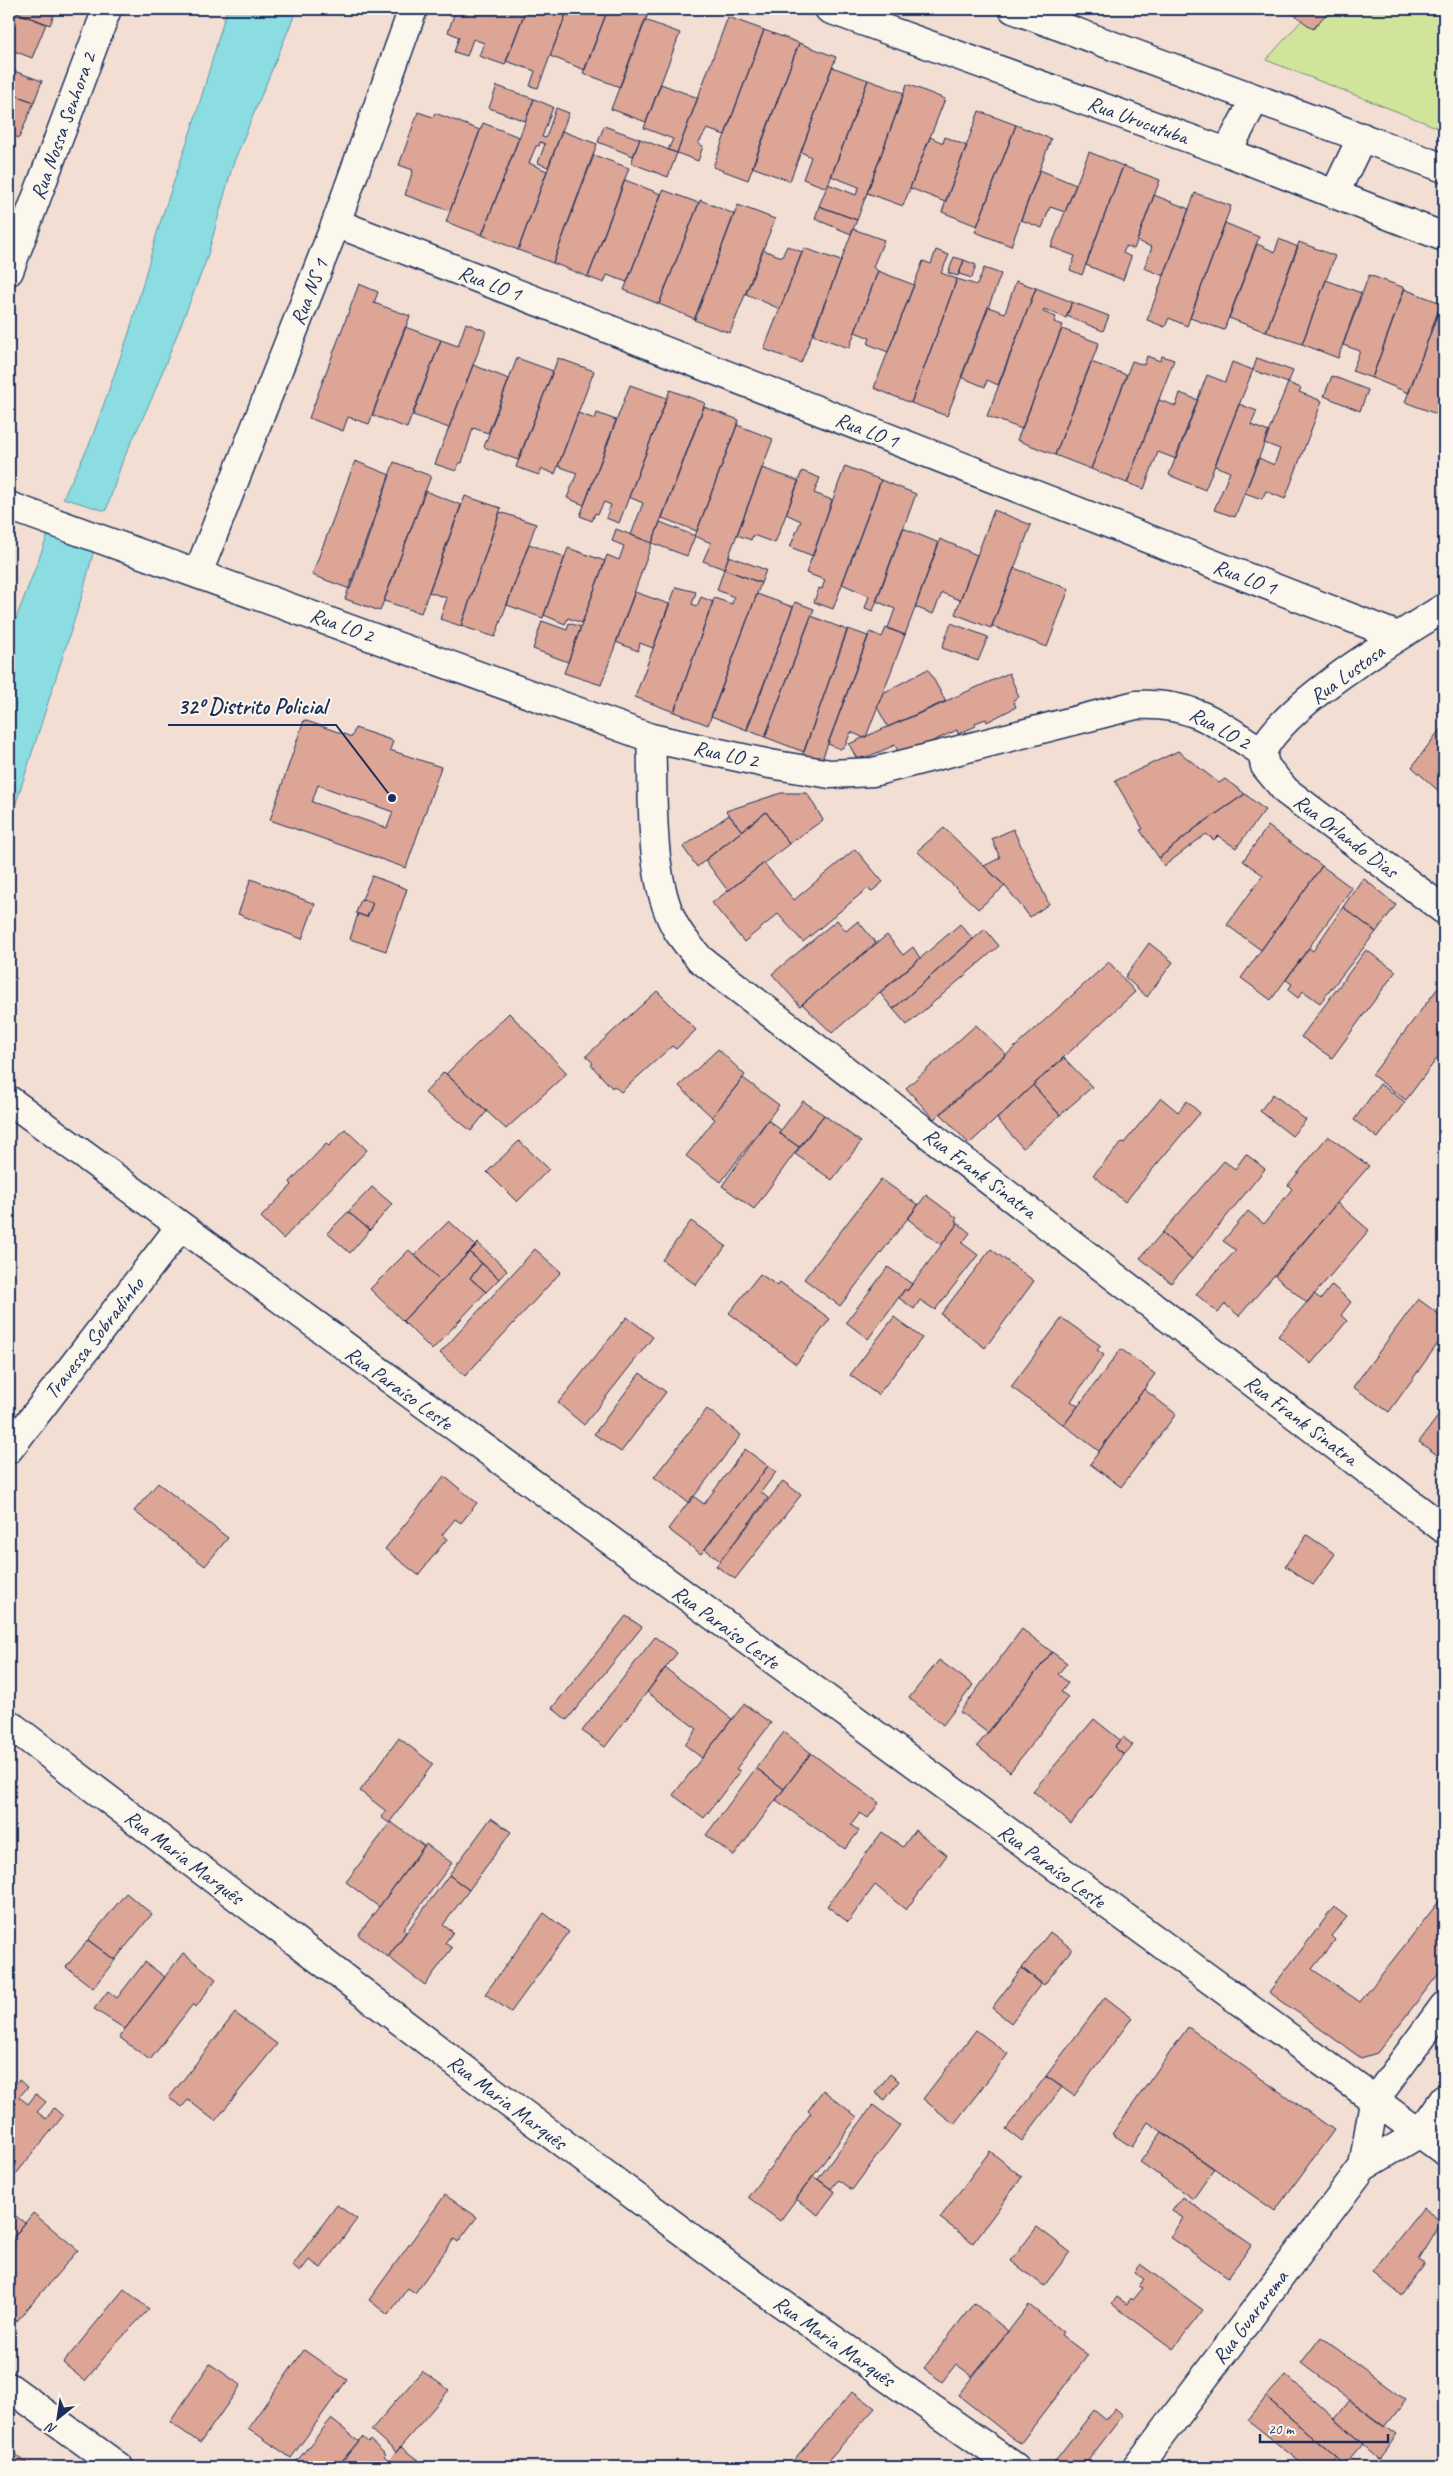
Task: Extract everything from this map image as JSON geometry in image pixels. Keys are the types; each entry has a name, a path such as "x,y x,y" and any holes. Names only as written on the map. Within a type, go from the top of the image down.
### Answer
{"street":[{"name":"Rua Nossa Senhora 2","path":"9,271 107,9"},
{"name":"Rua NS 1","path":"198,573 336,223 413,9"},
{"name":"Rua Urucutuba","path":"829,9 1227,152 1335,193 1444,238"},
{"path":"1012,9 1444,168"},
{"path":"1227,152 1255,99"},
{"path":"1335,193 1362,137"},
{"name":"Rua LO 1","path":"336,223 1398,636"},
{"name":"Rua LO 2","path":"9,506 651,738 770,764 830,774 873,772 1136,705 1161,704 1186,708 1208,718 1262,752"},
{"name":"Rua Lustosa","path":"1262,752 1268,738 1278,727 1328,685 1398,636 1444,608"},
{"name":"Rua Frank Sinatra","path":"651,738 656,856 663,893 675,926 700,959 1444,1529"},
{"name":"Rua Orlando Dias","path":"1262,752 1264,766 1286,791 1444,910"},
{"name":"Rua Paraíso Leste","path":"9,1100 1444,2151"},
{"name":"Travessa Sobradinho","path":"9,1449 180,1227"},
{"name":"Rua Maria Marquês","path":"9,1724 537,2125 744,2277 1015,2467"},
{"name":"Rua Guararema","path":"1362,2167 1374,2101 1444,2006"},
{"name":"Rua Guararema","path":"1137,2467 1362,2167 1420,2134 1444,2098"},
{"path":"9,2387 119,2467"}],"green space":[{"path":"1312,9 1444,9 1444,130 1266,60"}],"water":[{"path":"227,9 297,9 233,164 206,261 152,398 122,462 106,511 63,498 90,443 129,333 159,226 197,112"},
{"path":"49,532 95,546 81,599 9,825 9,637"}],"building":[{"path":"9,9 56,9 50,25"},
{"path":"456,9 526,9 505,65 479,56 484,43 473,39 467,56 454,52 459,37 448,32"},
{"path":"526,9 568,9 538,88 530,86 535,71 506,61"},
{"path":"568,9 608,9 585,70 550,56"},
{"path":"608,9 650,9 620,87 583,73"},
{"path":"1287,9 1336,9 1330,16 1327,13 1313,29"},
{"path":"9,10 46,24 32,58 9,49"},
{"path":"728,17 764,30 725,135 707,129 698,144 703,146 698,161 677,153"},
{"path":"645,20 680,33 646,122 611,109"},
{"path":"764,30 799,43 748,180 713,167"},
{"path":"799,43 836,57 790,181 752,167"},
{"path":"832,67 868,80 827,188 803,179 811,157 801,152"},
{"path":"11,70 42,81 34,102 9,93"},
{"path":"868,80 904,93 857,220 819,206 828,184 856,195 859,187 831,176"},
{"path":"661,84 698,98 677,153 668,150 673,139 644,128"},
{"path":"907,84 945,99 903,206 867,193"},
{"path":"497,86 534,99 525,121 489,108"},
{"path":"9,93 34,102 19,138 9,134"},
{"path":"534,99 553,107 542,137 546,138 556,108 569,113 548,167 538,163 545,144 540,142 539,146 536,146 529,163 547,171 518,250 482,235"},
{"path":"979,111 1016,125 977,226 942,212"},
{"path":"418,112 433,117 435,113 480,130 450,211 405,195 413,170 399,165"},
{"path":"483,123 519,137 482,235 446,222"},
{"path":"1016,125 1051,139 1011,246 975,232"},
{"path":"604,126 640,139 633,156 598,142"},
{"path":"562,131 597,144 553,263 518,250"},
{"path":"930,137 943,143 945,137 967,146 945,202 910,188"},
{"path":"640,139 677,153 668,177 631,163"},
{"path":"1089,152 1123,166 1082,275 1070,270 1075,256 1051,247"},
{"path":"594,155 629,168 588,277 553,263"},
{"path":"1123,166 1160,180 1134,249 1126,246 1123,253 1131,257 1123,280 1086,265"},
{"path":"1040,170 1076,185 1065,212 1050,207 1042,228 1021,220"},
{"path":"625,180 661,194 627,282 607,275 604,283 588,277"},
{"path":"663,190 699,203 659,304 624,290"},
{"path":"1195,193 1231,206 1187,326 1169,318 1165,327 1147,320"},
{"path":"1154,195 1189,209 1164,276 1144,268 1152,247 1137,241"},
{"path":"700,200 734,214 695,319 659,304"},
{"path":"738,205 775,219 730,333 694,320"},
{"path":"819,206 857,220 851,234 815,219"},
{"path":"1225,223 1259,237 1224,330 1190,318"},
{"path":"853,229 884,240 873,267 878,271 849,348 813,335"},
{"path":"1279,239 1298,247 1266,332 1229,318 1257,244 1275,252"},
{"path":"1299,242 1335,256 1302,344 1266,332"},
{"path":"787,246 802,252 780,309 746,294 763,250 782,257"},
{"path":"804,248 841,261 801,363 764,349"},
{"path":"936,250 949,255 941,273 957,279 911,403 874,388 923,261 931,264"},
{"path":"954,257 964,260 958,276 948,273"},
{"path":"964,260 976,265 972,278 959,274"},
{"path":"984,268 1001,274 947,416 911,403 957,279 977,285"},
{"path":"878,271 914,285 888,352 868,344 870,338 855,332"},
{"path":"1369,275 1405,288 1372,378 1352,371 1360,351 1343,345"},
{"path":"1326,280 1361,293 1338,358 1302,344"},
{"path":"1016,281 1036,288 998,385 987,380 985,387 961,377 988,307 1005,313"},
{"path":"359,284 378,292 374,303 410,316 369,424 348,417 343,431 309,418"},
{"path":"1036,288 1072,302 1066,318 1044,309 1043,312 1056,317 1054,322 1063,325 1022,429 987,416"},
{"path":"1404,289 1441,303 1409,393 1372,378"},
{"path":"1072,302 1109,316 1103,331 1067,316"},
{"path":"1438,313 1444,315 1444,401 1439,415 1405,402"},
{"path":"466,323 486,331 449,428 413,415 441,340 458,346"},
{"path":"405,327 441,340 407,428 372,415"},
{"path":"1062,329 1099,343 1055,455 1017,440"},
{"path":"1147,356 1160,361 1162,356 1174,360 1127,483 1091,469 1132,361 1144,365"},
{"path":"517,358 553,371 518,460 484,447"},
{"path":"558,358 594,371 555,474 542,469 539,475 516,467"},
{"path":"1257,358 1293,371 1288,383 1253,370"},
{"path":"1091,362 1127,375 1091,469 1055,455"},
{"path":"1232,362 1253,370 1205,490 1169,475 1207,375 1225,382"},
{"path":"473,365 509,379 488,433 473,428 462,463 459,463 456,471 435,464"},
{"path":"1332,376 1368,390 1360,411 1324,396"},
{"path":"1288,383 1301,388 1299,392 1322,401 1285,499 1266,491 1262,499 1245,493 1259,458 1274,465 1280,449 1264,443"},
{"path":"630,385 667,398 619,523 606,518 611,505 604,502 598,514 595,513 592,521 580,516"},
{"path":"670,390 705,403 652,543 631,535 643,503 629,497"},
{"path":"1180,393 1198,400 1176,459 1158,452 1144,489 1127,483 1159,400 1176,406"},
{"path":"1239,404 1257,411 1251,425 1269,432 1235,517 1214,510 1230,472 1215,466"},
{"path":"704,407 739,420 697,531 662,518"},
{"path":"578,413 595,419 597,413 616,420 584,505 567,498 577,473 558,466"},
{"path":"737,425 773,439 724,569 703,561 711,543 695,536"},
{"path":"355,461 390,475 350,589 312,575"},
{"path":"394,462 431,476 380,611 345,599"},
{"path":"845,466 881,480 833,609 814,602 819,588 822,589 825,580 806,573"},
{"path":"762,468 799,481 775,543 753,535 751,540 737,535"},
{"path":"802,471 820,478 814,493 832,500 813,556 790,547 801,521 786,514"},
{"path":"881,480 916,494 873,611 865,608 869,596 842,584"},
{"path":"425,491 461,505 421,613 384,601"},
{"path":"465,496 501,508 461,626 440,619 447,598 429,592"},
{"path":"994,510 1031,525 991,628 955,614"},
{"path":"500,512 536,524 495,637 461,626"},
{"path":"660,522 695,536 687,556 652,543"},
{"path":"903,528 939,543 905,635 888,628 895,609 876,601"},
{"path":"616,529 652,543 601,685 564,673 607,555 619,560 624,546 612,541"},
{"path":"940,539 977,555 960,600 942,593 933,614 915,607"},
{"path":"529,544 565,557 543,618 507,605"},
{"path":"568,548 605,561 582,623 568,618 565,624 544,615"},
{"path":"729,556 766,570 761,583 724,569"},
{"path":"1014,568 1069,589 1047,647 992,626"},
{"path":"724,569 761,583 708,725 674,712 714,598 732,604 734,597 717,590"},
{"path":"676,587 696,592 692,604 697,606 701,597 713,602 674,712 635,697"},
{"path":"635,592 669,604 653,648 640,643 638,651 616,642"},
{"path":"757,594 793,607 747,730 711,716"},
{"path":"795,602 814,609 765,737 747,730 748,725"},
{"path":"811,616 847,630 804,752 765,737"},
{"path":"542,621 567,630 569,623 581,627 568,662 533,649"},
{"path":"951,623 988,637 978,661 942,648"},
{"path":"886,628 905,635 866,737 864,738 851,732 845,746 840,749 828,744 870,632 882,637"},
{"path":"848,629 868,636 821,762 802,756"},
{"path":"928,669 946,702 888,727 877,707 883,693"},
{"path":"1009,673 1019,697 1013,700 1016,707 987,722 986,719 975,723 976,726 958,734 957,730 900,756 895,745 858,761 849,744"},
{"path":"304,720 352,737 355,728 388,739 393,741 390,750 441,767 406,868 270,820","holes":["318,785 393,812 387,828 312,802"]},
{"path":"1444,724 1444,796 1412,767"},
{"path":"1178,751 1219,783 1225,779 1245,794 1197,827 1159,858 1140,830 1143,829 1115,781"},
{"path":"781,793 807,793 823,820 789,844 766,812 742,831 726,811"},
{"path":"1245,794 1265,810 1236,848 1218,836 1214,840 1206,834 1164,866 1159,858 1197,827"},
{"path":"766,812 789,844 728,891 705,860"},
{"path":"729,815 742,831 697,867 683,847"},
{"path":"1268,826 1322,866 1261,950 1227,925 1263,875 1243,861"},
{"path":"944,828 1005,886 978,909 917,851"},
{"path":"1013,829 1049,904 1030,917 1005,886 984,866 1000,858 992,839"},
{"path":"855,849 883,882 871,892 868,888 803,942 778,914 744,942 712,903 764,863 794,900"},
{"path":"1322,866 1352,888 1271,1000 1241,978"},
{"path":"372,876 407,889 386,951 350,939 358,914 367,917 373,903 362,899"},
{"path":"1363,878 1396,905 1376,932 1343,907"},
{"path":"251,879 315,904 302,939 238,914"},
{"path":"361,899 373,903 367,917 356,913"},
{"path":"1343,907 1376,932 1320,1003 1303,991 1298,998 1288,990 1292,984 1286,980 1309,948 1313,951"},
{"path":"837,920 846,931 858,921 876,943 800,1006 772,974"},
{"path":"960,924 973,939 893,1009 880,993"},
{"path":"985,929 999,946 907,1025 893,1009"},
{"path":"887,935 903,955 913,947 920,958 832,1033 802,1004"},
{"path":"1149,943 1173,962 1147,997 1125,977"},
{"path":"1366,950 1396,971 1332,1058 1301,1037"},
{"path":"1109,962 1135,992 969,1144 941,1114"},
{"path":"1444,980 1444,1049 1406,1100 1372,1075"},
{"path":"657,991 696,1030 676,1049 672,1046 621,1092 614,1086 612,1088 591,1065 593,1063 586,1056"},
{"path":"509,1013 567,1073 506,1129 446,1074"},
{"path":"976,1025 1006,1054 934,1119 906,1088"},
{"path":"718,1049 745,1075 712,1117 679,1086"},
{"path":"1064,1058 1092,1087 1060,1115 1033,1085"},
{"path":"444,1072 487,1111 471,1131 425,1093"},
{"path":"743,1078 779,1105 721,1182 686,1156 715,1119 712,1117"},
{"path":"1380,1084 1405,1102 1378,1138 1354,1120"},
{"path":"1033,1085 1060,1115 1023,1148 997,1119"},
{"path":"1273,1094 1306,1120 1292,1136 1260,1111"},
{"path":"1161,1098 1178,1112 1187,1101 1200,1113 1125,1202 1093,1175 1122,1142 1124,1143"},
{"path":"803,1101 824,1115 799,1147 779,1133"},
{"path":"824,1115 861,1142 832,1180 795,1154"},
{"path":"768,1120 781,1130 779,1133 799,1147 754,1209 722,1186"},
{"path":"345,1129 367,1150 283,1239 261,1217 292,1185 290,1182 326,1144 329,1146"},
{"path":"1328,1136 1369,1166 1239,1316 1225,1304 1218,1313 1196,1294 1236,1250 1223,1241 1248,1211 1264,1224 1292,1189 1288,1185"},
{"path":"519,1141 549,1169 517,1202 487,1172"},
{"path":"1246,1154 1265,1169 1192,1259 1162,1233 1224,1161 1235,1169"},
{"path":"881,1179 918,1205 840,1306 804,1279"},
{"path":"372,1187 392,1204 370,1230 348,1212"},
{"path":"926,1195 957,1218 955,1221 958,1223 941,1245 908,1219"},
{"path":"1337,1203 1369,1230 1307,1303 1275,1276"},
{"path":"348,1212 370,1230 350,1253 327,1233"},
{"path":"449,1221 476,1246 441,1281 415,1255"},
{"path":"691,1221 726,1246 696,1285 662,1260"},
{"path":"958,1223 970,1233 962,1243 978,1255 935,1310 920,1300 914,1309 899,1298 905,1289 907,1291"},
{"path":"1162,1233 1192,1259 1171,1283 1140,1258"},
{"path":"478,1243 507,1270 499,1279 469,1252"},
{"path":"535,1249 561,1272 465,1376 440,1353"},
{"path":"991,1249 1034,1281 985,1348 941,1314"},
{"path":"409,1250 441,1281 403,1321 370,1289"},
{"path":"469,1252 482,1263 470,1278 486,1292 432,1350 403,1321"},
{"path":"482,1263 499,1279 486,1292 470,1278"},
{"path":"888,1267 912,1284 907,1291 905,1289 868,1339 846,1322"},
{"path":"760,1274 778,1286 780,1282 830,1319 796,1364 729,1313"},
{"path":"1332,1285 1351,1302 1341,1315 1347,1321 1311,1364 1278,1336 1314,1294 1321,1299"},
{"path":"1418,1299 1444,1318 1444,1335 1389,1412 1353,1387"},
{"path":"627,1317 653,1337 584,1425 558,1403"},
{"path":"894,1317 922,1338 878,1395 850,1375"},
{"path":"1062,1318 1101,1346 1097,1350 1104,1355 1071,1401 1078,1406 1064,1425 1011,1387"},
{"path":"1121,1349 1155,1374 1099,1451 1064,1425"},
{"path":"640,1373 666,1392 621,1452 594,1434"},
{"path":"1144,1389 1176,1414 1121,1487 1090,1464"},
{"path":"1444,1408 1444,1460 1419,1442"},
{"path":"707,1409 741,1435 689,1503 654,1477"},
{"path":"745,1449 768,1466 701,1554 668,1529 693,1496 704,1504"},
{"path":"768,1466 776,1472 761,1492 768,1498 720,1561 705,1549"},
{"path":"444,1476 477,1503 461,1523 455,1519 442,1535 447,1539 418,1575 385,1549"},
{"path":"783,1481 801,1495 735,1579 716,1566"},
{"path":"158,1483 228,1538 205,1566 134,1511"},
{"path":"1307,1535 1335,1554 1313,1585 1285,1566"},
{"path":"626,1616 642,1627 567,1720 552,1708"},
{"path":"1022,1629 1052,1652 988,1733 960,1712"},
{"path":"655,1637 677,1653 605,1747 582,1731"},
{"path":"1052,1652 1067,1663 1058,1674 1068,1683 1061,1692 1068,1697 1010,1772 977,1746"},
{"path":"939,1660 973,1685 943,1725 909,1698"},
{"path":"665,1668 732,1719 702,1758 685,1745 697,1729 647,1692"},
{"path":"744,1704 771,1723 736,1769 740,1771 704,1818 673,1795"},
{"path":"1094,1719 1120,1740 1114,1747 1124,1755 1071,1824 1033,1791"},
{"path":"784,1732 811,1753 784,1789 756,1768"},
{"path":"1123,1737 1133,1745 1124,1755 1114,1747"},
{"path":"399,1738 433,1764 389,1823 381,1817 386,1811 360,1791"},
{"path":"811,1753 879,1803 868,1818 860,1813 851,1825 859,1831 845,1849 776,1800"},
{"path":"756,1768 784,1789 734,1856 706,1835"},
{"path":"491,1818 511,1832 469,1890 449,1875"},
{"path":"391,1822 424,1846 379,1907 346,1882"},
{"path":"915,1830 947,1855 906,1910 875,1885 848,1922 827,1906 882,1832 903,1847"},
{"path":"426,1844 452,1863 403,1929 406,1932 388,1957 358,1935"},
{"path":"449,1875 469,1890 443,1925 453,1932 445,1943 452,1948 425,1985 388,1957"},
{"path":"126,1893 152,1914 115,1960 88,1940"},
{"path":"1444,1895 1444,1967 1377,2053 1361,2058 1269,1992 1334,1907 1347,1917 1331,1936 1335,1940 1312,1969 1360,2002"},
{"path":"544,1913 569,1932 511,2012 485,1994"},
{"path":"1050,1932 1072,1949 1044,1985 1022,1968"},
{"path":"88,1940 115,1960 93,1988 66,1967"},
{"path":"183,1953 216,1979 196,2007 193,2004 150,2060 119,2037"},
{"path":"145,1962 165,1977 125,2029 94,2009 108,1991 117,1998"},
{"path":"1022,1968 1041,1984 1011,2023 992,2008"},
{"path":"1105,1997 1132,2018 1074,2096 1046,2076"},
{"path":"235,2013 277,2044 215,2121 188,2100 182,2107 169,2098"},
{"path":"1188,2027 1334,2130 1275,2211 1148,2122 1132,2147 1112,2134"},
{"path":"976,2030 1008,2054 954,2124 923,2099"},
{"path":"890,2074 899,2081 885,2100 875,2093"},
{"path":"1046,2076 1062,2087 1022,2141 1006,2129"},
{"path":"19,2080 28,2087 19,2097 28,2104 36,2094 46,2102 37,2112 46,2119 54,2108 63,2116 12,2179 9,2176 9,2091"},
{"path":"823,2090 857,2117 780,2221 748,2197 811,2113 808,2111"},
{"path":"873,2105 900,2125 852,2190 838,2180 831,2189 818,2179"},
{"path":"1162,2132 1214,2169 1193,2199 1140,2162"},
{"path":"990,2151 1022,2177 973,2243 940,2218"},
{"path":"813,2176 835,2192 818,2215 796,2199"},
{"path":"445,2195 477,2217 458,2242 454,2239 415,2293 408,2288 388,2315 369,2300"},
{"path":"1182,2197 1252,2245 1228,2277 1170,2237 1183,2218 1172,2211"},
{"path":"337,2205 357,2219 321,2268 309,2260 300,2272 292,2266"},
{"path":"1423,2208 1442,2222 1419,2260 1425,2264 1401,2295 1372,2272"},
{"path":"9,2211 25,2223 9,2243"},
{"path":"33,2213 78,2250 17,2321 9,2314 9,2243"},
{"path":"1037,2227 1070,2252 1044,2286 1011,2261"},
{"path":"1140,2264 1203,2310 1173,2349 1112,2304 1117,2297 1127,2304 1143,2288 1139,2286 1144,2279 1134,2272"},
{"path":"124,2289 149,2309 111,2349 85,2381 63,2363"},
{"path":"974,2303 1008,2331 972,2376 956,2364 942,2382 924,2368"},
{"path":"1029,2305 1063,2332 1061,2335 1088,2355 1020,2444 958,2395"},
{"path":"1321,2337 1406,2400 1385,2427 1301,2363"},
{"path":"304,2350 347,2380 291,2458 248,2428"},
{"path":"210,2364 241,2385 200,2443 170,2422"},
{"path":"422,2371 449,2390 396,2452 371,2430"},
{"path":"1286,2375 1363,2444 1345,2465 1266,2397"},
{"path":"853,2391 875,2408 822,2467 796,2467 791,2463"},
{"path":"1266,2397 1337,2458 1329,2467 1306,2467 1248,2420"},
{"path":"1350,2400 1397,2435 1379,2459 1335,2419"},
{"path":"1115,2408 1123,2415 1083,2467 1050,2467 1094,2410 1106,2420"},
{"path":"331,2419 359,2441 337,2467 292,2467"},
{"path":"362,2437 368,2442 370,2440 386,2455 384,2457 389,2461 383,2467 337,2467"},
{"path":"401,2447 424,2465 422,2467 383,2467"},
{"path":"9,2449 31,2467 9,2467"}],"place":[{"name":"32º Distrito Policial","path":"392,798"}]}
